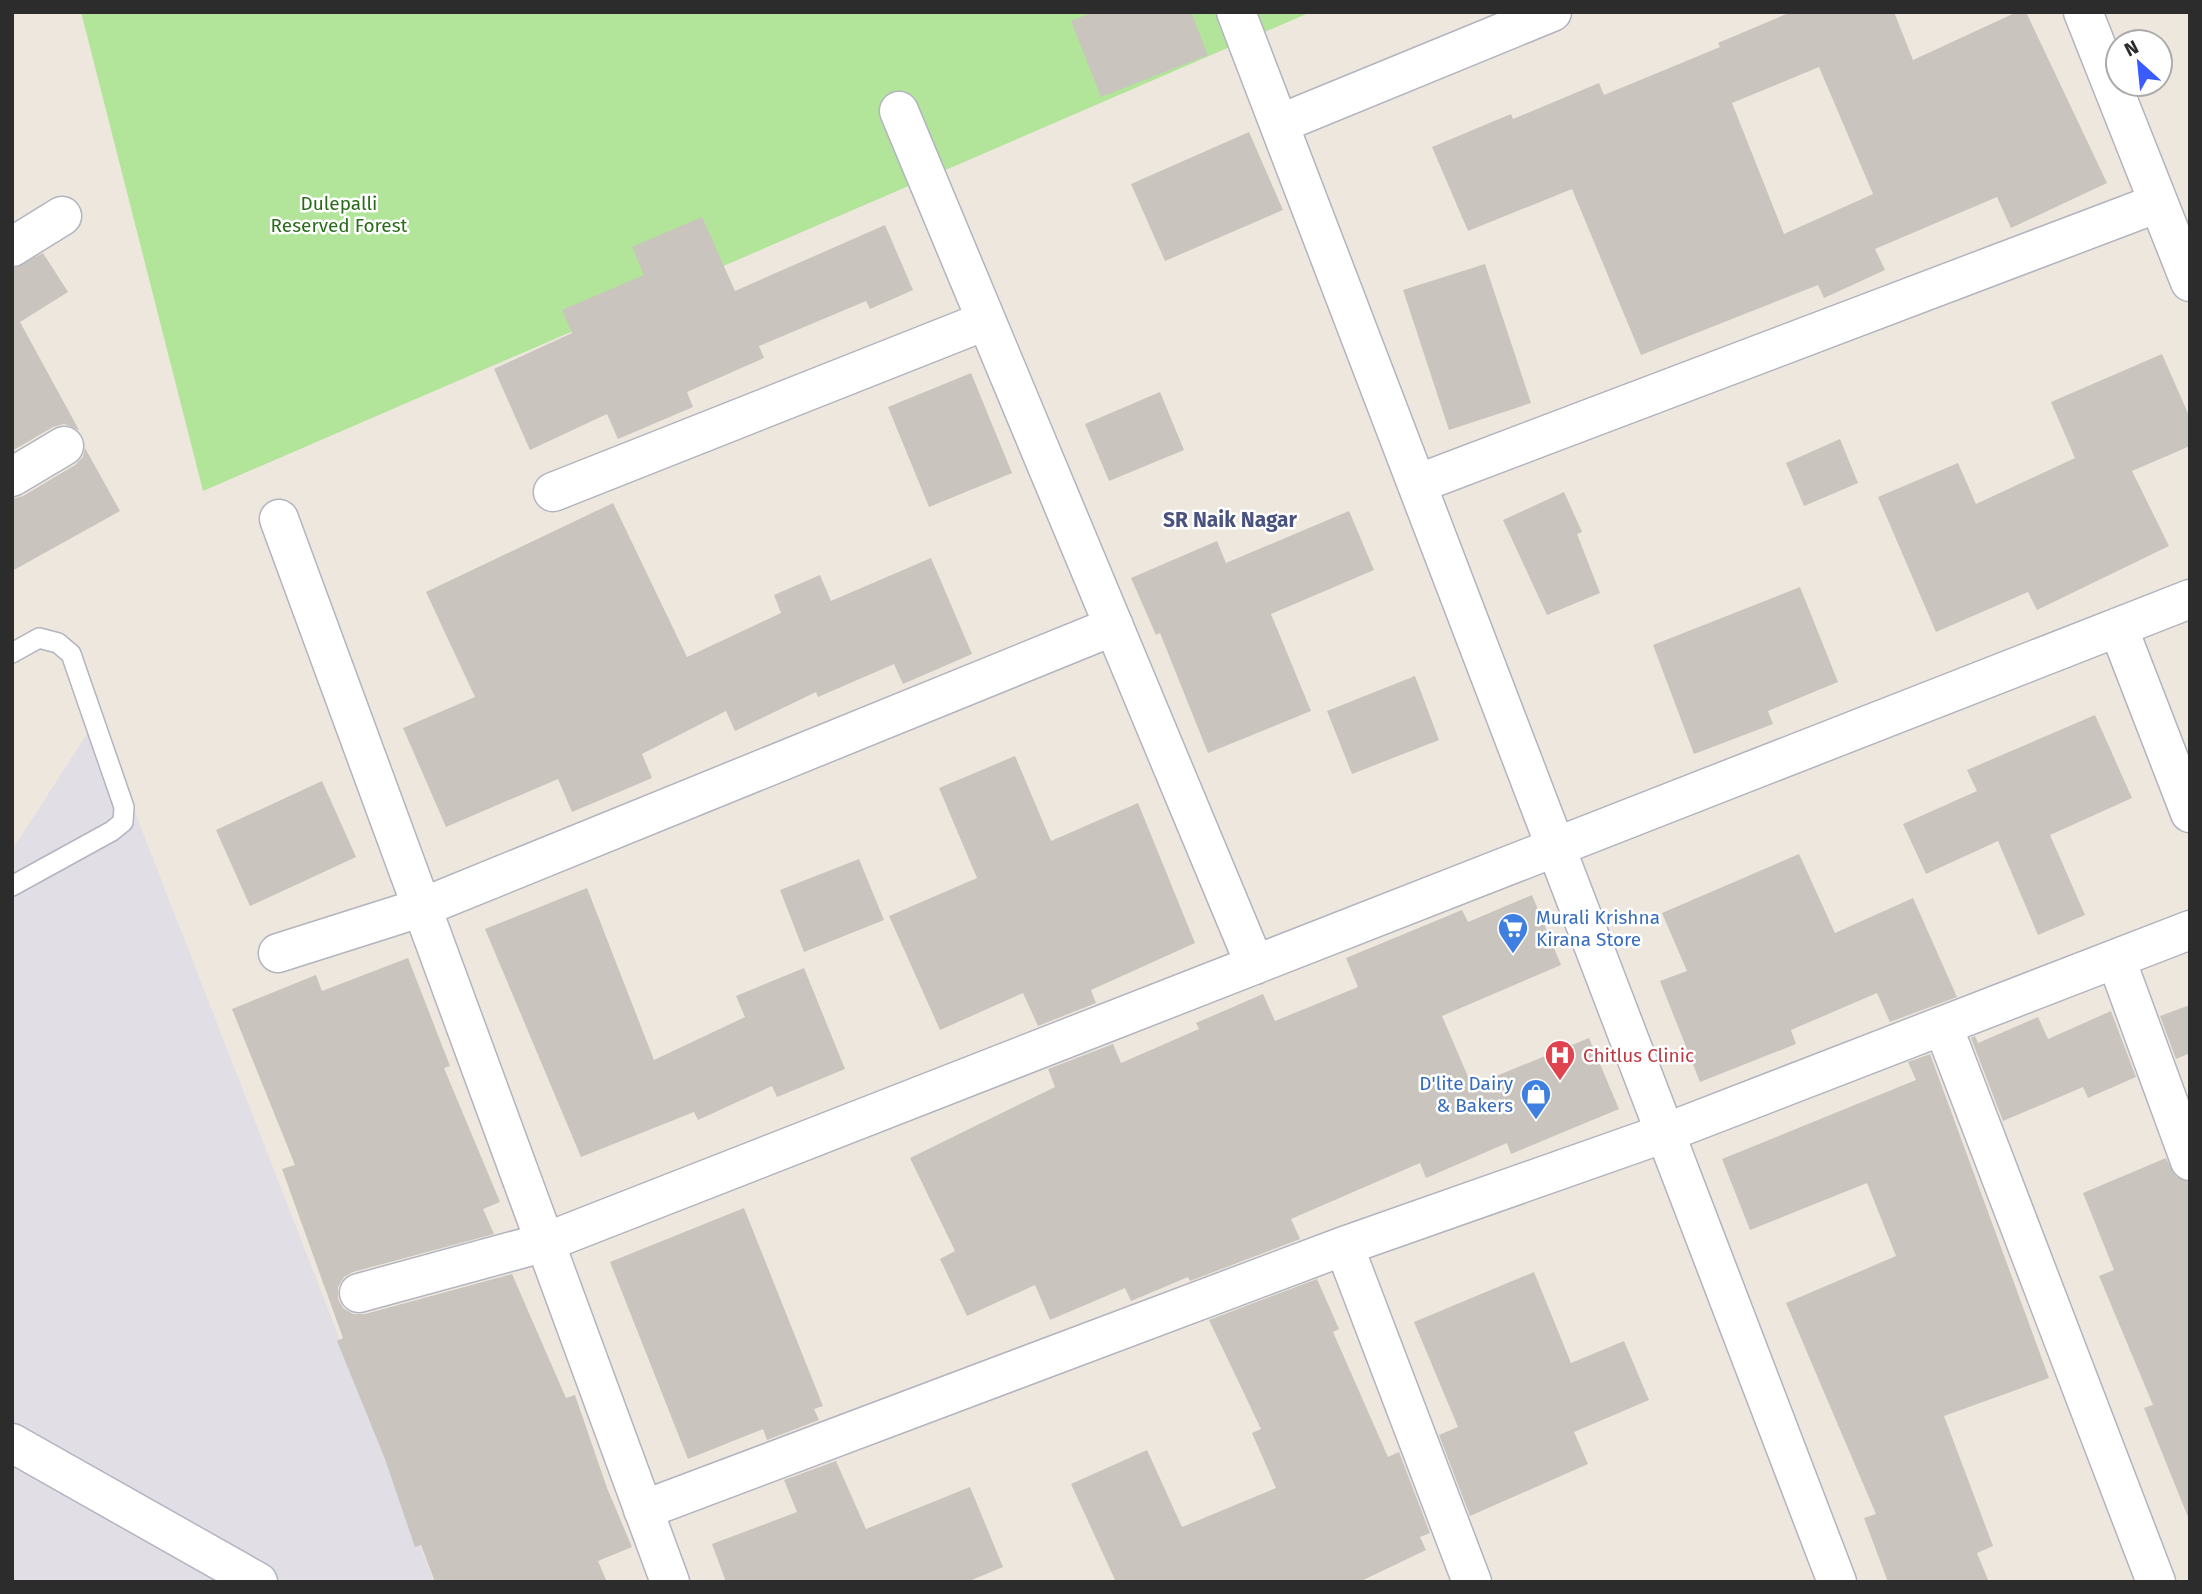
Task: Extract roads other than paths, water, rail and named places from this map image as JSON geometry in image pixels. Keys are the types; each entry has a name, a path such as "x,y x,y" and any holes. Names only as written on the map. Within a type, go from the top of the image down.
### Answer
{"street":[{"path":"1236,12 1837,1582"},
{"path":"1279,124 1552,12"},
{"path":"2083,12 2190,282"},
{"path":"899,111 1255,965"},
{"path":"1417,484 2158,202"},
{"path":"12,247 62,216"},
{"path":"553,492 985,321"},
{"path":"12,477 64,446"},
{"path":"279,519 670,1582"},
{"path":"359,1293 546,1242 2190,599"},
{"path":"278,953 423,908 1114,626"},
{"path":"2118,627 2190,813"},
{"path":"643,1510 1344,1246 1665,1133 2190,930"},
{"path":"2116,959 2190,1161"},
{"path":"1943,1026 2156,1582"},
{"path":"1344,1246 1472,1582"},
{"path":"12,1443 258,1582"}],"lane":[{"path":"12,653 39,638 58,643 71,654 124,807 123,822 112,831 12,886"}],"place":[{"name":"Murali Krishna Kirana Store","path":"1513,955"},
{"name":"Chitlus Clinic","path":"1560,1082"},
{"name":"D'lite Dairy & Bakers","path":"1536,1121"}],"district":[{"name":"SR Naik Nagar","path":"1230,520"}],"park label":[{"name":"Dulepalli Reserved Forest","path":"339,214"}]}
